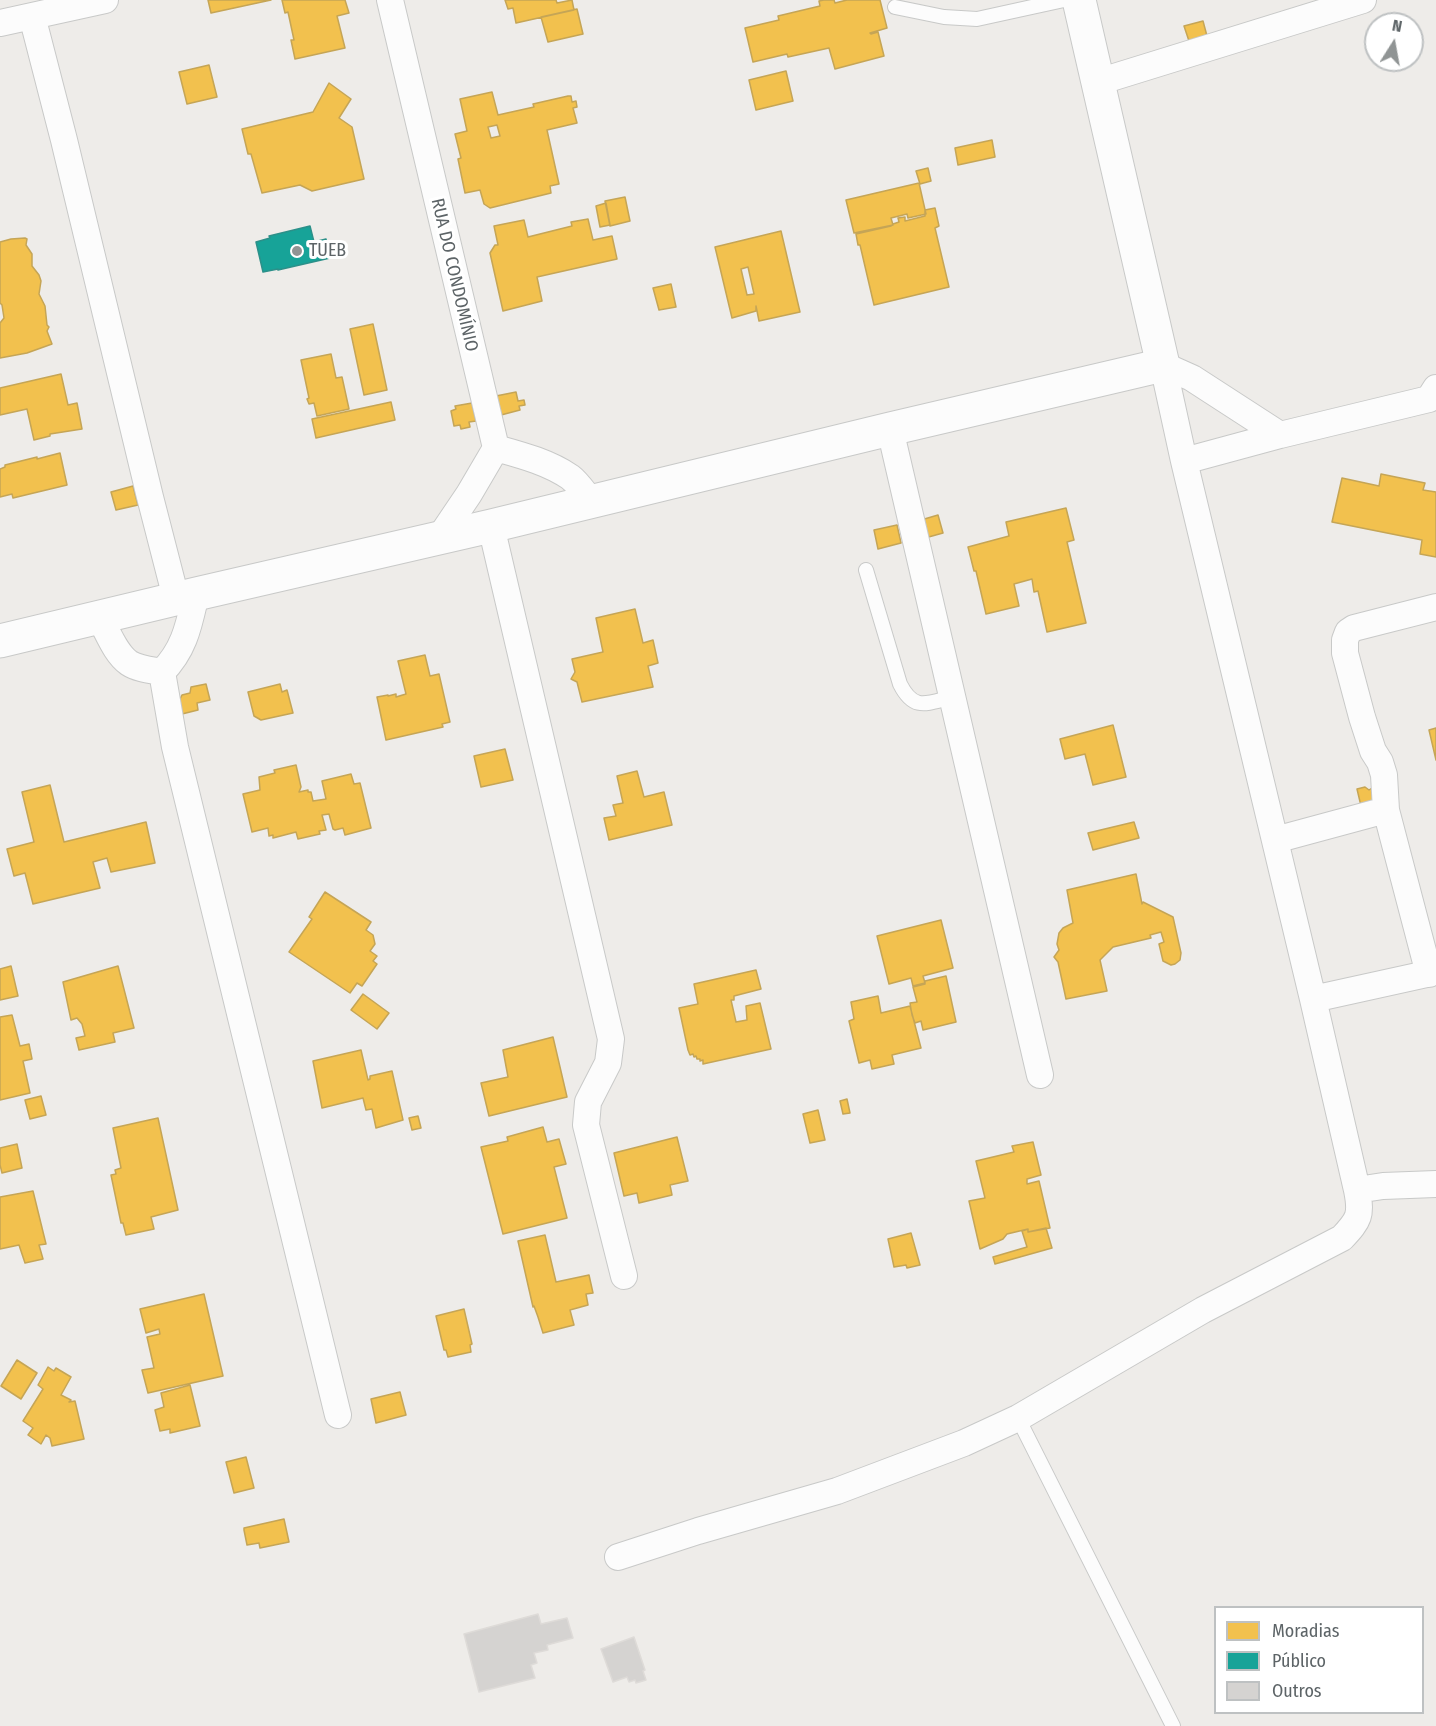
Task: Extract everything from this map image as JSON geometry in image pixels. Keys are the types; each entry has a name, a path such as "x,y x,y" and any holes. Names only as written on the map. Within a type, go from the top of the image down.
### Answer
{"street":[{"path":"0,22 105,0"},
{"name":"RUA DO CONDOMÍNIO","path":"390,0 495,448"},
{"path":"618,1557 698,1531 837,1491 964,1443 1018,1418 1203,1310 1342,1238 1356,1223 1359,1215 1360,1203 1314,999 1184,461 1079,0"},
{"path":"1098,82 1363,0"},
{"path":"32,16 150,497 186,596 189,625 181,648 162,672"},
{"path":"0,641 1163,365 1192,378 1280,435"},
{"path":"1184,461 1434,398"},
{"path":"890,429 1040,1076"},
{"path":"440,537 470,494 495,448 534,459 572,478 592,502"},
{"path":"491,526 610,1039 608,1063 588,1102 586,1125 624,1276"},
{"path":"1314,999 1433,973 1386,810 1384,776 1362,717 1345,653 1345,640 1354,628 1436,607"},
{"path":"99,618 121,655 130,663 146,670 162,672"},
{"path":"162,672 175,747 338,1415"},
{"path":"1275,840 1386,810"},
{"path":"1357,1190 1383,1186 1436,1184"}],"lane":[{"path":"895,7 944,17 977,19 1064,0"},
{"path":"866,570 900,684 906,695 921,704 952,697"},
{"path":"1018,1418 1173,1726"}],"building: Moradias":[{"path":"208,0 271,0 211,13"},
{"path":"282,0 345,0 349,13 337,16 345,48 295,59 291,40 294,40 288,12 285,13"},
{"path":"505,0 556,0 557,3 572,0 574,10 516,23 513,8 508,9"},
{"path":"834,0 835,3 847,0 880,0 887,28 870,33 878,32 884,56 835,69 829,48 753,62 745,28 779,20 778,16 820,6 819,1"},
{"path":"577,9 583,34 548,42 541,17"},
{"path":"1203,21 1207,36 1189,41 1184,26"},
{"path":"209,65 217,97 187,104 179,72"},
{"path":"786,71 793,101 756,110 749,80"},
{"path":"329,83 351,99 339,118 352,127 364,179 312,191 300,185 262,193 242,129 313,112"},
{"path":"492,92 498,115 568,96 571,96 572,102 576,101 577,107 573,108 577,123 547,130 559,184 550,186 551,193 490,208 484,204 480,190 465,193 458,159 461,158 455,134 467,131 460,99","holes":["497,125 500,136 491,138 488,127"]},
{"path":"992,140 995,157 958,165 955,148"},
{"path":"928,168 931,181 920,184 916,171"},
{"path":"919,183 926,214 908,218 907,214 891,218 893,225 854,233 846,200"},
{"path":"625,197 630,221 610,226 605,201"},
{"path":"606,203 610,225 600,227 596,206"},
{"path":"935,208 939,226 935,228 949,287 874,305 856,234 891,226 899,222 898,218 905,217 905,221 925,216 925,210"},
{"path":"588,219 593,240 612,236 617,259 537,277 542,301 503,311 490,253 495,245 498,245 494,226 524,220 528,237 572,226 571,222"},
{"path":"781,231 800,312 759,321 756,306 756,311 732,318 715,247","holes":["748,267 754,294 747,295 741,269"]},
{"path":"27,239 26,245 32,254 32,266 41,281 39,294 45,306 49,327 47,331 52,344 27,353 0,358 0,323 4,318 0,303 0,242"},
{"path":"671,284 676,307 659,310 653,288"},
{"path":"373,324 387,390 364,395 350,329"},
{"path":"331,354 336,378 342,377 349,409 317,416 314,403 309,404 307,399 309,398 301,360"},
{"path":"61,374 68,405 77,403 82,429 50,434 50,436 34,440 27,409 0,415 0,388"},
{"path":"516,392 518,401 524,400 525,405 519,406 520,410 501,415 496,396"},
{"path":"391,402 395,420 316,438 312,419"},
{"path":"472,403 476,421 469,422 470,427 461,429 460,425 454,426 451,411 456,409 455,406"},
{"path":"60,453 67,485 13,498 12,494 0,497 0,469 5,465"},
{"path":"1381,474 1425,483 1423,490 1436,492 1436,557 1420,554 1422,540 1332,522 1342,478 1379,486"},
{"path":"133,486 138,505 116,510 111,492"},
{"path":"1066,508 1074,540 1067,542 1086,623 1047,632 1038,591 1034,592 1032,579 1014,584 1019,606 986,614 968,547 1009,536 1006,522"},
{"path":"938,515 943,533 925,538 921,520"},
{"path":"897,525 901,543 878,549 874,530"},
{"path":"635,609 643,643 653,640 658,663 648,666 653,687 582,702 577,682 571,679 575,672 572,659 603,652 596,618"},
{"path":"425,655 430,676 439,674 450,722 442,724 443,727 386,740 377,697 396,694 396,697 406,694 398,661"},
{"path":"206,684 210,700 197,703 198,710 182,714 179,701 182,695 190,693 191,687"},
{"path":"280,684 282,692 287,690 293,713 261,720 254,716 248,692"},
{"path":"1113,725 1126,777 1093,785 1085,754 1065,759 1060,739"},
{"path":"1436,728 1436,760 1429,730"},
{"path":"505,749 513,780 481,787 474,756"},
{"path":"296,765 301,787 299,792 308,790 311,792 313,801 326,799 322,781 351,774 354,784 360,783 371,828 345,835 343,828 333,829 329,814 322,815 326,830 319,831 320,834 298,839 296,832 273,838 273,835 269,836 268,828 252,832 243,794 260,790 259,777 275,773 274,770"},
{"path":"637,771 644,797 664,792 672,825 609,840 604,818 616,816 613,805 623,803 617,776"},
{"path":"50,785 64,842 146,822 155,863 111,872 107,858 93,862 100,888 33,904 25,873 14,876 7,849 34,842 22,792"},
{"path":"1365,787 1369,790 1372,788 1375,803 1361,806 1357,789"},
{"path":"1134,822 1139,838 1093,850 1088,833"},
{"path":"1136,874 1142,904 1143,902 1173,917 1181,953 1180,960 1171,965 1163,961 1159,944 1164,942 1161,932 1150,935 1151,938 1113,947 1100,960 1107,991 1066,999 1058,962 1054,957 1059,950 1057,944 1059,933 1073,923 1067,890"},
{"path":"325,892 371,922 366,930 373,935 375,944 370,951 377,956 373,961 377,964 362,986 357,983 350,993 289,952 312,919 309,917"},
{"path":"941,920 953,968 923,976 925,983 913,986 911,978 889,984 877,936"},
{"path":"11,966 18,996 0,1000 0,969"},
{"path":"118,966 134,1028 113,1033 115,1042 79,1050 76,1038 85,1036 82,1024 77,1018 71,1020 63,982"},
{"path":"756,970 761,989 734,996 734,1000 731,1000 736,1022 747,1020 746,1006 760,1003 771,1049 703,1064 703,1060 700,1061 693,1054 690,1055 679,1008 698,1004 694,984"},
{"path":"946,976 956,1022 923,1030 921,1021 915,1023 912,1015 910,1003 917,1002 913,987 925,984 925,981"},
{"path":"363,994 389,1013 377,1029 351,1010"},
{"path":"878,996 881,1013 910,1006 921,1048 892,1055 894,1064 872,1069 870,1060 859,1063 849,1021 854,1019 851,1002"},
{"path":"12,1015 20,1046 29,1044 32,1059 23,1061 30,1093 0,1100 0,1017"},
{"path":"553,1037 567,1097 489,1116 481,1083 508,1077 503,1050"},
{"path":"361,1050 368,1080 370,1076 392,1071 403,1120 376,1128 372,1109 366,1110 363,1098 322,1108 313,1061"},
{"path":"41,1096 46,1115 30,1119 25,1100"},
{"path":"847,1099 850,1113 843,1114 840,1101"},
{"path":"818,1110 825,1140 810,1143 803,1114"},
{"path":"418,1116 421,1128 412,1130 409,1118"},
{"path":"158,1118 178,1210 151,1217 154,1229 126,1235 123,1223 121,1223 111,1175 116,1174 115,1170 121,1168 113,1128"},
{"path":"543,1127 547,1142 559,1139 566,1164 554,1167 567,1218 503,1234 481,1147 508,1141 507,1137"},
{"path":"677,1137 688,1181 670,1185 672,1195 639,1203 637,1193 624,1196 614,1153"},
{"path":"1033,1142 1041,1175 1027,1179 1027,1184 1039,1181 1050,1228 1028,1232 1028,1229 1007,1234 1003,1239 980,1249 969,1201 985,1198 976,1161 1014,1152 1012,1146"},
{"path":"17,1144 22,1168 2,1173 0,1148"},
{"path":"33,1191 46,1244 39,1245 43,1259 25,1263 19,1245 0,1249 0,1197"},
{"path":"1046,1228 1052,1248 995,1264 993,1257 1027,1247 1022,1231"},
{"path":"911,1233 920,1265 907,1268 906,1265 894,1267 888,1239"},
{"path":"545,1235 556,1282 589,1275 593,1293 586,1294 588,1305 570,1310 574,1325 543,1333 533,1307 518,1241"},
{"path":"204,1294 223,1376 148,1393 142,1370 154,1368 147,1337 160,1334 159,1329 146,1333 140,1309"},
{"path":"464,1309 472,1344 470,1345 471,1352 448,1357 444,1350 436,1316"},
{"path":"17,1360 37,1373 21,1399 1,1386"},
{"path":"48,1367 54,1371 56,1368 71,1377 61,1395 71,1400 69,1402 75,1401 84,1439 52,1446 50,1438 46,1435 41,1444 28,1435 33,1428 23,1421 43,1389 38,1385"},
{"path":"190,1385 200,1426 170,1433 170,1429 160,1431 155,1410 164,1407 161,1393"},
{"path":"400,1392 406,1415 376,1423 371,1399"},
{"path":"246,1457 254,1488 234,1493 226,1462"},
{"path":"284,1519 289,1542 260,1548 259,1543 247,1545 244,1528"}],"building: Público":[{"name":"TUEB","path":"310,226 314,242 326,239 327,246 334,245 336,255 263,272 256,242 270,238 269,236"}],"building: Outros":[{"path":"538,1614 541,1624 567,1618 573,1638 547,1645 548,1650 534,1653 537,1663 531,1665 535,1678 479,1692 464,1634"},
{"path":"634,1637 646,1680 636,1683 635,1680 629,1682 627,1677 613,1682 601,1649"}],"place":[{"name":"TUEB","path":"297,251"}]}
